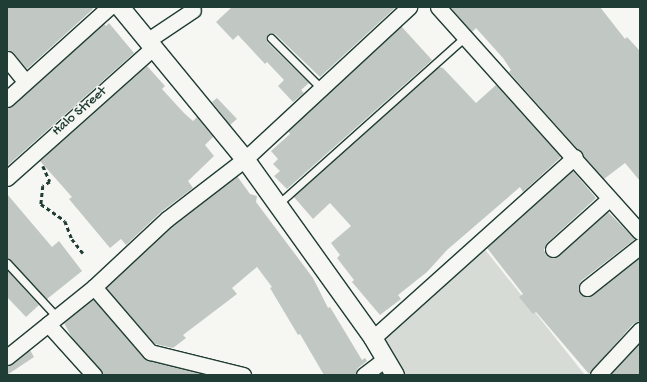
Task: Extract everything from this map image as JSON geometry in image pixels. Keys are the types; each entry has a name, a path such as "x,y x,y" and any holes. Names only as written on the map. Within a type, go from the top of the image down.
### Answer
{"street":[{"path":"7,99 109,7"},
{"path":"120,7 245,159 372,338 395,375"},
{"path":"7,357 94,287 167,218 245,159 408,7"},
{"path":"438,7 575,157 609,199 640,232"},
{"name":"Halo Street","path":"7,178 23,165 30,155 151,43 192,10"},
{"path":"7,59 25,82"},
{"path":"372,338 575,157"},
{"path":"553,249 609,199"},
{"path":"587,288 640,246"},
{"path":"94,287 150,352 243,375"},
{"path":"52,320 94,375"},
{"path":"598,375 640,330"},
{"path":"364,375 385,359"}],"lane":[{"path":"277,205 465,37"},
{"path":"271,38 320,88"},
{"path":"7,264 52,320"}],"path":[{"path":"30,155 42,165 49,177 50,182 43,186 41,204 65,222 72,238 83,252"}],"shaded area":[{"path":"483,247 585,375 405,375 381,337"}],"building":[{"path":"7,7 92,7 93,9 27,69 14,53 7,50"},
{"path":"232,7 396,7 320,77 275,34 268,34 267,42 309,83 301,90 304,93 293,102 278,86 284,80 267,62 265,64 238,35 233,40 216,22"},
{"path":"450,7 600,7 625,39 627,37 640,51 640,181 625,163 604,179 509,72 511,70 503,58 476,28 472,32"},
{"path":"109,23 134,53 7,166 7,108 13,106 104,24 106,26"},
{"path":"401,26 432,60 287,189 274,176 280,171 273,164 278,159 271,151 290,134 288,131"},
{"path":"147,66 165,86 162,89 184,113 193,121 197,117 213,137 205,145 214,156 188,181 193,188 161,212 126,245 121,239 110,248 69,199 72,197 40,161"},
{"path":"439,67 443,68 476,103 496,85 561,157 523,192 520,187 447,250 427,272 398,295 401,299 380,315 352,282 354,280 337,258 340,255 331,243 351,226 330,203 313,219 294,197"},
{"path":"217,98 237,119 230,125 212,102"},
{"path":"573,171 596,198 547,243 544,250 546,255 551,258 559,256 608,212 635,239 581,281 579,285 580,293 584,296 593,295 640,257 640,321 633,324 589,374 536,312 533,314 519,297 523,294 487,248"},
{"path":"237,176 250,194 257,196 256,202 313,278 328,308 330,307 362,360 365,358 367,361 358,368 355,375 324,375 300,334 298,335 270,288 272,287 257,267 232,288 237,294 183,335 186,338 173,348 155,344 106,288 173,226"},
{"path":"7,194 52,247 59,241 82,271 47,299 7,258"},
{"path":"7,270 39,305 26,317 7,297"},
{"path":"93,299 144,358 206,375 104,375 71,336 64,323"},
{"path":"640,343 640,375 610,375"},
{"path":"30,350 34,357 7,375 7,366"}]}
